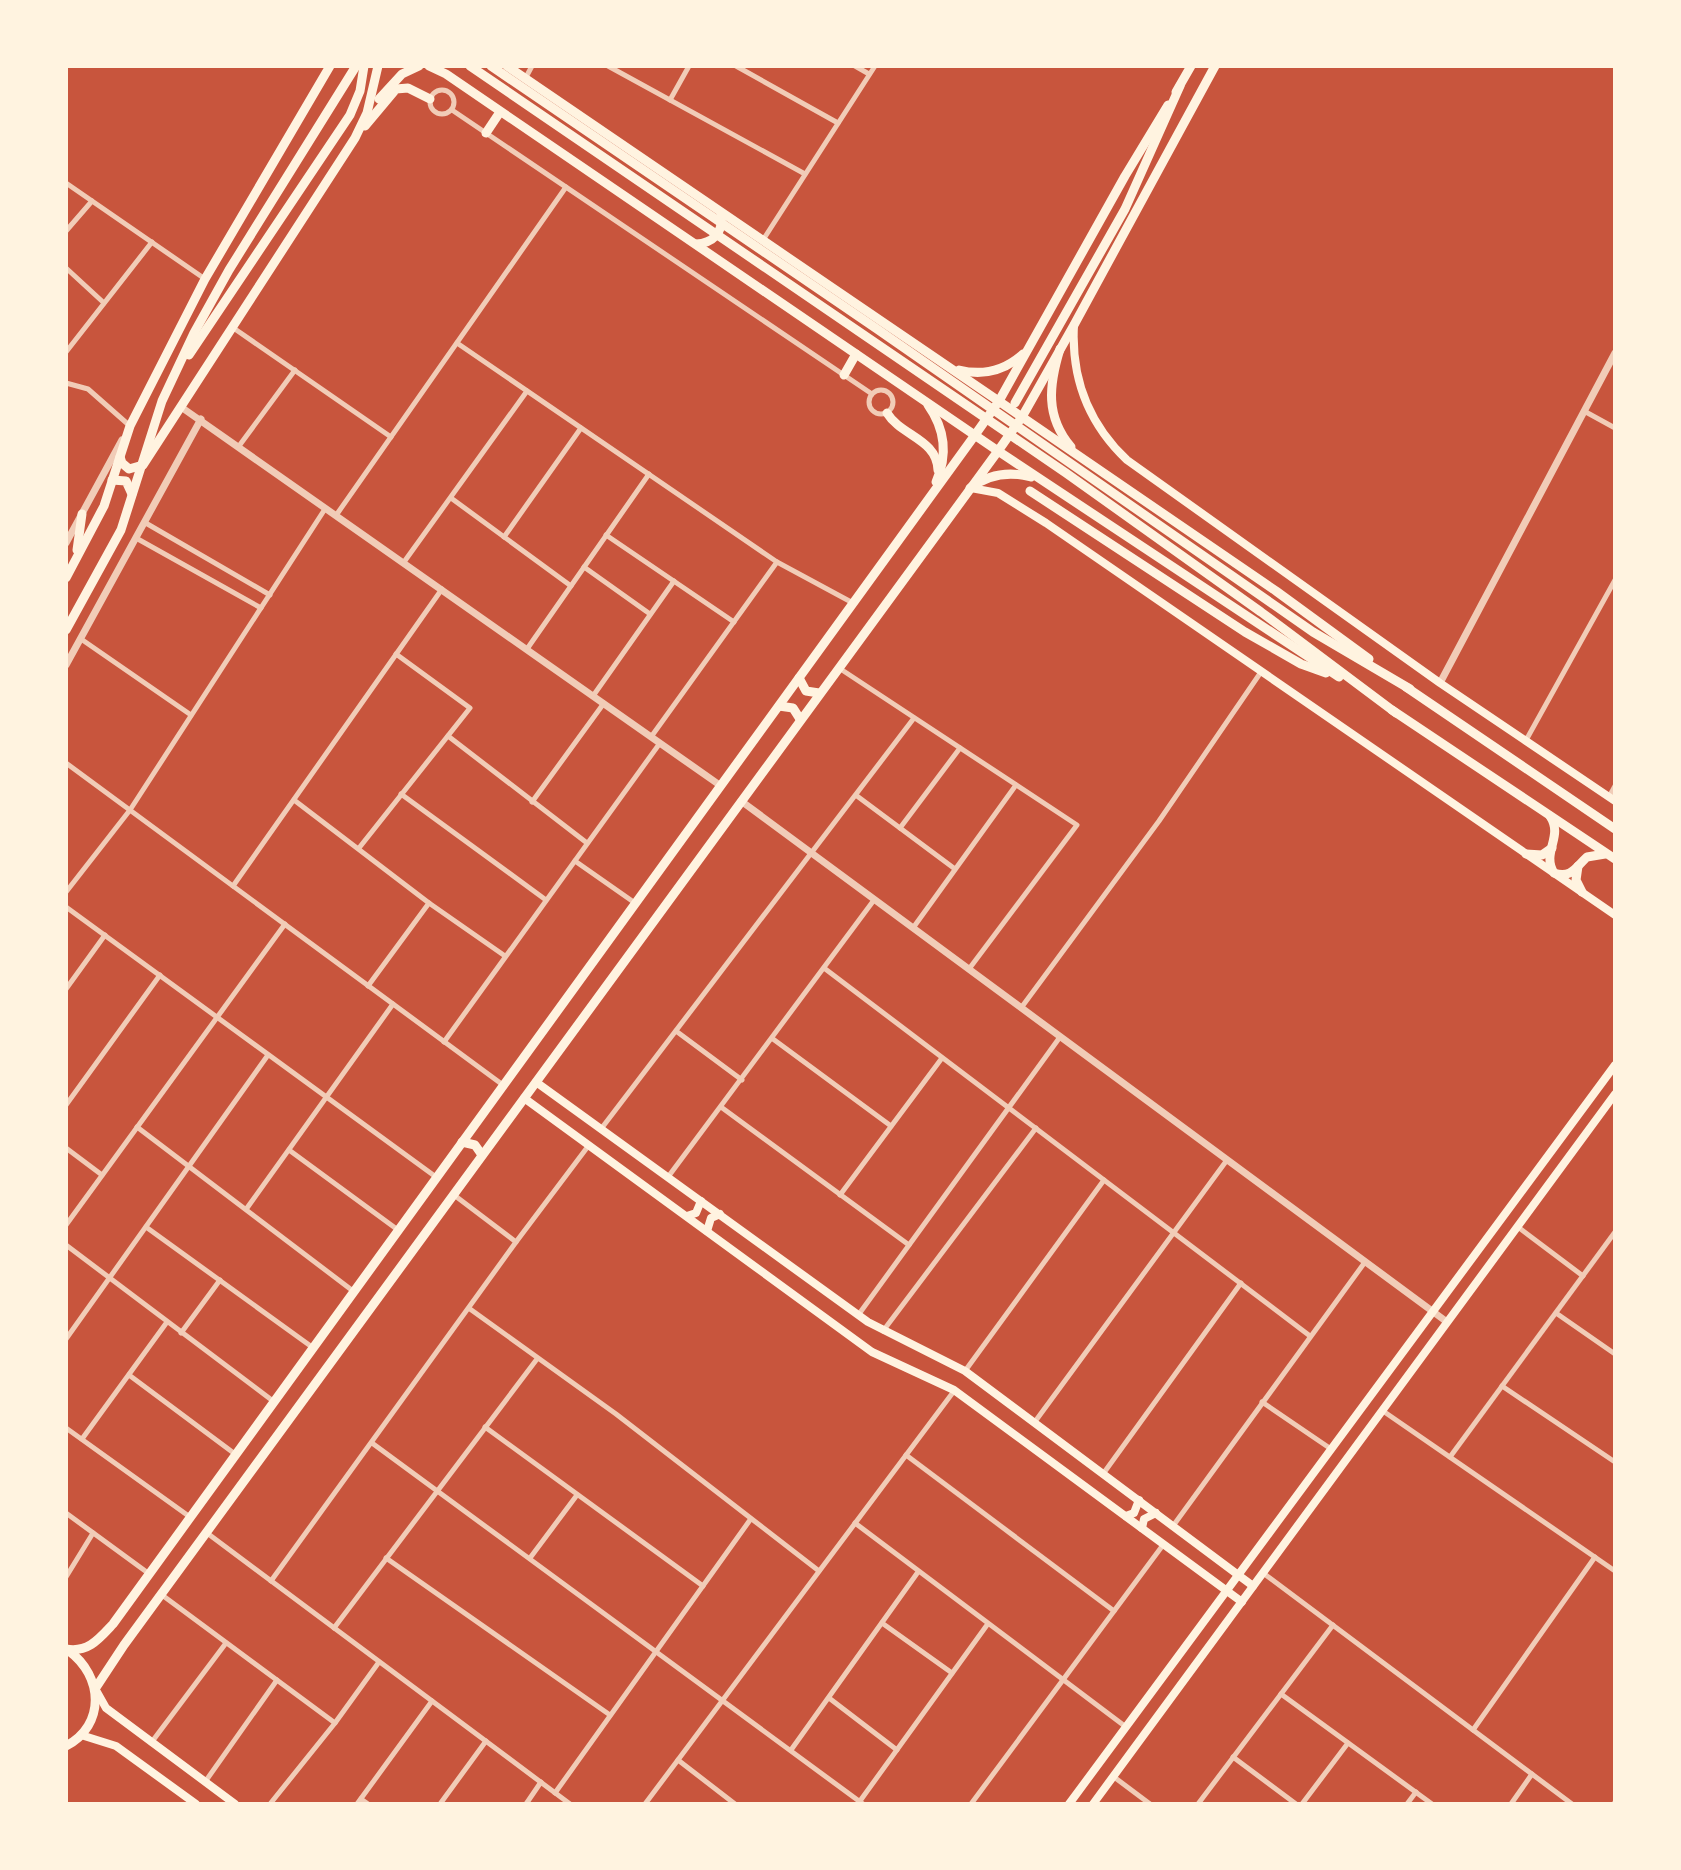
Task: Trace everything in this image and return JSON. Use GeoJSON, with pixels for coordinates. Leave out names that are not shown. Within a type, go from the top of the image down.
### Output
{"type":"FeatureCollection","features":[{"type":"Feature","properties":{"kind":"main road"},"geometry":{"type":"LineString","coordinates":[[66,578],[104,506],[130,426],[205,279],[330,66]]}},
{"type":"Feature","properties":{"kind":"main road"},"geometry":{"type":"LineString","coordinates":[[66,630],[121,530],[167,392],[214,296],[356,66]]}},
{"type":"Feature","properties":{"kind":"main road"},"geometry":{"type":"LineString","coordinates":[[167,392],[350,115],[360,91],[364,66]]}},
{"type":"Feature","properties":{"kind":"main road"},"geometry":{"type":"LineString","coordinates":[[355,138],[363,121],[378,66]]}},
{"type":"Feature","properties":{"kind":"main road"},"geometry":{"type":"LineString","coordinates":[[363,121],[394,81],[419,66]]}},
{"type":"Feature","properties":{"kind":"main road"},"geometry":{"type":"LineString","coordinates":[[429,66],[1080,507],[1613,858]]}},
{"type":"Feature","properties":{"kind":"main road"},"geometry":{"type":"LineString","coordinates":[[470,66],[1066,473],[1396,713]]}},
{"type":"Feature","properties":{"kind":"main road"},"geometry":{"type":"LineString","coordinates":[[491,66],[890,338],[1267,601],[1410,689]]}},
{"type":"Feature","properties":{"kind":"main road"},"geometry":{"type":"LineString","coordinates":[[507,66],[1082,457],[1276,591],[1410,689],[1615,829]]}},
{"type":"Feature","properties":{"kind":"main road"},"geometry":{"type":"LineString","coordinates":[[66,1649],[84,1649],[113,1624],[975,435],[999,401],[1125,176],[1191,66]]}},
{"type":"Feature","properties":{"kind":"main road"},"geometry":{"type":"LineString","coordinates":[[66,1746],[81,1735],[95,1709],[95,1689],[161,1594],[1022,417],[1215,66]]}},
{"type":"Feature","properties":{"kind":"main road"},"geometry":{"type":"LineString","coordinates":[[1015,403],[1125,209],[1180,86]]}},
{"type":"Feature","properties":{"kind":"main road"},"geometry":{"type":"LineString","coordinates":[[120,454],[125,467],[134,469],[143,465],[355,138],[396,89],[408,88],[430,99]]}},
{"type":"Feature","properties":{"kind":"main road"},"geometry":{"type":"LineString","coordinates":[[486,133],[500,112]]}},
{"type":"Feature","properties":{"kind":"main road"},"geometry":{"type":"LineString","coordinates":[[696,244],[716,237],[722,224],[719,210]]}},
{"type":"Feature","properties":{"kind":"main road"},"geometry":{"type":"LineString","coordinates":[[725,264],[726,244],[735,234],[748,230]]}},
{"type":"Feature","properties":{"kind":"main road"},"geometry":{"type":"LineString","coordinates":[[1074,325],[1074,360],[1082,394],[1097,425],[1119,452],[1440,683],[1612,799]]}},
{"type":"Feature","properties":{"kind":"main road"},"geometry":{"type":"LineString","coordinates":[[946,365],[975,373],[997,370],[1017,359],[1035,339]]}},
{"type":"Feature","properties":{"kind":"main road"},"geometry":{"type":"LineString","coordinates":[[1060,349],[1051,385],[1051,405],[1061,434],[1082,457]]}},
{"type":"Feature","properties":{"kind":"main road"},"geometry":{"type":"LineString","coordinates":[[844,375],[856,354]]}},
{"type":"Feature","properties":{"kind":"main road"},"geometry":{"type":"LineString","coordinates":[[920,397],[933,413],[941,432],[944,453],[928,500]]}},
{"type":"Feature","properties":{"kind":"main road"},"geometry":{"type":"LineString","coordinates":[[887,413],[893,422],[933,450],[938,464],[938,478]]}},
{"type":"Feature","properties":{"kind":"main road"},"geometry":{"type":"LineString","coordinates":[[1080,507],[1103,472]]}},
{"type":"Feature","properties":{"kind":"main road"},"geometry":{"type":"LineString","coordinates":[[970,488],[985,478],[1011,473],[1046,483]]}},
{"type":"Feature","properties":{"kind":"main road"},"geometry":{"type":"LineString","coordinates":[[112,480],[122,479],[129,484],[132,498]]}},
{"type":"Feature","properties":{"kind":"main road"},"geometry":{"type":"LineString","coordinates":[[970,488],[982,488],[1005,496],[1615,915]]}},
{"type":"Feature","properties":{"kind":"main road"},"geometry":{"type":"LineString","coordinates":[[1030,491],[1245,632],[1301,664],[1344,680]]}},
{"type":"Feature","properties":{"kind":"main road"},"geometry":{"type":"LineString","coordinates":[[76,559],[82,514]]}},
{"type":"Feature","properties":{"kind":"main road"},"geometry":{"type":"LineString","coordinates":[[799,678],[806,691],[819,693]]}},
{"type":"Feature","properties":{"kind":"main road"},"geometry":{"type":"LineString","coordinates":[[779,706],[793,708],[800,719]]}},
{"type":"Feature","properties":{"kind":"main road"},"geometry":{"type":"LineString","coordinates":[[1547,814],[1556,828],[1549,859],[1554,873]]}},
{"type":"Feature","properties":{"kind":"main road"},"geometry":{"type":"LineString","coordinates":[[1526,854],[1542,855],[1553,845]]}},
{"type":"Feature","properties":{"kind":"main road"},"geometry":{"type":"LineString","coordinates":[[1554,873],[1568,874],[1591,855],[1599,853],[1613,858]]}},
{"type":"Feature","properties":{"kind":"main road"},"geometry":{"type":"LineString","coordinates":[[1578,866],[1576,880],[1582,892]]}},
{"type":"Feature","properties":{"kind":"main road"},"geometry":{"type":"LineString","coordinates":[[1069,1804],[1615,1065]]}},
{"type":"Feature","properties":{"kind":"main road"},"geometry":{"type":"LineString","coordinates":[[536,1082],[883,1331],[965,1371],[1253,1586]]}},
{"type":"Feature","properties":{"kind":"main road"},"geometry":{"type":"LineString","coordinates":[[1093,1804],[1615,1094]]}},
{"type":"Feature","properties":{"kind":"main road"},"geometry":{"type":"LineString","coordinates":[[524,1098],[872,1352],[954,1390],[1242,1602]]}},
{"type":"Feature","properties":{"kind":"main road"},"geometry":{"type":"LineString","coordinates":[[479,1119],[485,1130],[497,1134]]}},
{"type":"Feature","properties":{"kind":"main road"},"geometry":{"type":"LineString","coordinates":[[462,1142],[475,1145],[482,1155]]}},
{"type":"Feature","properties":{"kind":"main road"},"geometry":{"type":"LineString","coordinates":[[687,1216],[696,1213],[701,1201]]}},
{"type":"Feature","properties":{"kind":"main road"},"geometry":{"type":"LineString","coordinates":[[707,1231],[711,1218],[720,1214]]}},
{"type":"Feature","properties":{"kind":"main road"},"geometry":{"type":"LineString","coordinates":[[1126,1516],[1137,1509],[1139,1500]]}},
{"type":"Feature","properties":{"kind":"main road"},"geometry":{"type":"LineString","coordinates":[[1142,1528],[1147,1516],[1156,1513]]}},
{"type":"Feature","properties":{"kind":"main road"},"geometry":{"type":"LineString","coordinates":[[66,1649],[86,1667],[106,1708],[235,1804]]}},
{"type":"Feature","properties":{"kind":"main road"},"geometry":{"type":"LineString","coordinates":[[81,1735],[116,1746],[196,1804]]}},
{"type":"Feature","properties":{"kind":"street"},"geometry":{"type":"LineString","coordinates":[[525,79],[532,66]]}},
{"type":"Feature","properties":{"kind":"street"},"geometry":{"type":"LineString","coordinates":[[608,66],[805,174]]}},
{"type":"Feature","properties":{"kind":"street"},"geometry":{"type":"LineString","coordinates":[[670,100],[689,66]]}},
{"type":"Feature","properties":{"kind":"street"},"geometry":{"type":"LineString","coordinates":[[736,66],[838,123]]}},
{"type":"Feature","properties":{"kind":"street"},"geometry":{"type":"LineString","coordinates":[[855,66],[869,74]]}},
{"type":"Feature","properties":{"kind":"street"},"geometry":{"type":"LineString","coordinates":[[763,240],[875,66]]}},
{"type":"Feature","properties":{"kind":"street"},"geometry":{"type":"LineString","coordinates":[[446,90],[454,99],[452,110],[445,114],[436,113],[430,99],[434,92],[446,90]]}},
{"type":"Feature","properties":{"kind":"street"},"geometry":{"type":"LineString","coordinates":[[452,110],[872,394]]}},
{"type":"Feature","properties":{"kind":"street"},"geometry":{"type":"LineString","coordinates":[[66,183],[205,279]]}},
{"type":"Feature","properties":{"kind":"street"},"geometry":{"type":"LineString","coordinates":[[337,514],[566,187]]}},
{"type":"Feature","properties":{"kind":"street"},"geometry":{"type":"LineString","coordinates":[[66,231],[92,201]]}},
{"type":"Feature","properties":{"kind":"street"},"geometry":{"type":"LineString","coordinates":[[66,352],[152,242]]}},
{"type":"Feature","properties":{"kind":"street"},"geometry":{"type":"LineString","coordinates":[[66,268],[104,303]]}},
{"type":"Feature","properties":{"kind":"street"},"geometry":{"type":"LineString","coordinates":[[232,327],[391,437]]}},
{"type":"Feature","properties":{"kind":"street"},"geometry":{"type":"LineString","coordinates":[[457,343],[777,562],[853,604]]}},
{"type":"Feature","properties":{"kind":"street"},"geometry":{"type":"LineString","coordinates":[[1440,683],[1615,353]]}},
{"type":"Feature","properties":{"kind":"street"},"geometry":{"type":"LineString","coordinates":[[239,446],[295,370]]}},
{"type":"Feature","properties":{"kind":"street"},"geometry":{"type":"LineString","coordinates":[[66,383],[88,389],[130,426],[66,543]]}},
{"type":"Feature","properties":{"kind":"street"},"geometry":{"type":"LineString","coordinates":[[883,390],[890,394],[894,405],[887,413],[877,414],[871,409],[869,401],[872,394],[883,390]]}},
{"type":"Feature","properties":{"kind":"street"},"geometry":{"type":"LineString","coordinates":[[404,562],[527,391]]}},
{"type":"Feature","properties":{"kind":"street"},"geometry":{"type":"LineString","coordinates":[[181,407],[721,786]]}},
{"type":"Feature","properties":{"kind":"street"},"geometry":{"type":"LineString","coordinates":[[1584,411],[1615,428]]}},
{"type":"Feature","properties":{"kind":"street"},"geometry":{"type":"LineString","coordinates":[[66,665],[201,419]]}},
{"type":"Feature","properties":{"kind":"street"},"geometry":{"type":"LineString","coordinates":[[504,537],[581,428]]}},
{"type":"Feature","properties":{"kind":"street"},"geometry":{"type":"LineString","coordinates":[[527,649],[649,474]]}},
{"type":"Feature","properties":{"kind":"street"},"geometry":{"type":"LineString","coordinates":[[451,498],[571,586]]}},
{"type":"Feature","properties":{"kind":"street"},"geometry":{"type":"LineString","coordinates":[[66,892],[130,810],[326,507]]}},
{"type":"Feature","properties":{"kind":"street"},"geometry":{"type":"LineString","coordinates":[[144,522],[270,595]]}},
{"type":"Feature","properties":{"kind":"street"},"geometry":{"type":"LineString","coordinates":[[606,535],[734,622]]}},
{"type":"Feature","properties":{"kind":"street"},"geometry":{"type":"LineString","coordinates":[[136,538],[261,608]]}},
{"type":"Feature","properties":{"kind":"street"},"geometry":{"type":"LineString","coordinates":[[651,737],[777,562]]}},
{"type":"Feature","properties":{"kind":"street"},"geometry":{"type":"LineString","coordinates":[[584,567],[650,614]]}},
{"type":"Feature","properties":{"kind":"street"},"geometry":{"type":"LineString","coordinates":[[1525,742],[1615,580]]}},
{"type":"Feature","properties":{"kind":"street"},"geometry":{"type":"LineString","coordinates":[[593,696],[674,581]]}},
{"type":"Feature","properties":{"kind":"street"},"geometry":{"type":"LineString","coordinates":[[233,886],[442,589]]}},
{"type":"Feature","properties":{"kind":"street"},"geometry":{"type":"LineString","coordinates":[[81,639],[191,715]]}},
{"type":"Feature","properties":{"kind":"street"},"geometry":{"type":"LineString","coordinates":[[359,848],[470,708],[396,654]]}},
{"type":"Feature","properties":{"kind":"street"},"geometry":{"type":"LineString","coordinates":[[838,668],[1077,825],[969,969]]}},
{"type":"Feature","properties":{"kind":"street"},"geometry":{"type":"LineString","coordinates":[[1021,1008],[1159,821],[1261,672]]}},
{"type":"Feature","properties":{"kind":"street"},"geometry":{"type":"LineString","coordinates":[[532,802],[604,703]]}},
{"type":"Feature","properties":{"kind":"street"},"geometry":{"type":"LineString","coordinates":[[601,1129],[914,718]]}},
{"type":"Feature","properties":{"kind":"street"},"geometry":{"type":"LineString","coordinates":[[448,736],[587,843]]}},
{"type":"Feature","properties":{"kind":"street"},"geometry":{"type":"LineString","coordinates":[[444,1042],[660,743]]}},
{"type":"Feature","properties":{"kind":"street"},"geometry":{"type":"LineString","coordinates":[[900,828],[960,748]]}},
{"type":"Feature","properties":{"kind":"street"},"geometry":{"type":"LineString","coordinates":[[66,763],[503,1086]]}},
{"type":"Feature","properties":{"kind":"street"},"geometry":{"type":"LineString","coordinates":[[913,928],[1016,785]]}},
{"type":"Feature","properties":{"kind":"street"},"geometry":{"type":"LineString","coordinates":[[1612,799],[1615,786]]}},
{"type":"Feature","properties":{"kind":"street"},"geometry":{"type":"LineString","coordinates":[[401,794],[546,900]]}},
{"type":"Feature","properties":{"kind":"street"},"geometry":{"type":"LineString","coordinates":[[857,796],[955,869]]}},
{"type":"Feature","properties":{"kind":"street"},"geometry":{"type":"LineString","coordinates":[[294,800],[429,903],[506,956]]}},
{"type":"Feature","properties":{"kind":"street"},"geometry":{"type":"LineString","coordinates":[[741,801],[1447,1322]]}},
{"type":"Feature","properties":{"kind":"street"},"geometry":{"type":"LineString","coordinates":[[575,861],[636,903]]}},
{"type":"Feature","properties":{"kind":"street"},"geometry":{"type":"LineString","coordinates":[[668,1177],[874,900]]}},
{"type":"Feature","properties":{"kind":"street"},"geometry":{"type":"LineString","coordinates":[[368,986],[429,903]]}},
{"type":"Feature","properties":{"kind":"street"},"geometry":{"type":"LineString","coordinates":[[66,907],[436,1177]]}},
{"type":"Feature","properties":{"kind":"street"},"geometry":{"type":"LineString","coordinates":[[66,1225],[285,924]]}},
{"type":"Feature","properties":{"kind":"street"},"geometry":{"type":"LineString","coordinates":[[67,986],[105,935]]}},
{"type":"Feature","properties":{"kind":"street"},"geometry":{"type":"LineString","coordinates":[[824,968],[1310,1336]]}},
{"type":"Feature","properties":{"kind":"street"},"geometry":{"type":"LineString","coordinates":[[66,1105],[160,975]]}},
{"type":"Feature","properties":{"kind":"street"},"geometry":{"type":"LineString","coordinates":[[247,1208],[393,1004]]}},
{"type":"Feature","properties":{"kind":"street"},"geometry":{"type":"LineString","coordinates":[[676,1031],[742,1080]]}},
{"type":"Feature","properties":{"kind":"street"},"geometry":{"type":"LineString","coordinates":[[859,1314],[1060,1037]]}},
{"type":"Feature","properties":{"kind":"street"},"geometry":{"type":"LineString","coordinates":[[773,1039],[891,1126]]}},
{"type":"Feature","properties":{"kind":"street"},"geometry":{"type":"LineString","coordinates":[[66,1339],[268,1055]]}},
{"type":"Feature","properties":{"kind":"street"},"geometry":{"type":"LineString","coordinates":[[840,1195],[943,1057]]}},
{"type":"Feature","properties":{"kind":"street"},"geometry":{"type":"LineString","coordinates":[[721,1107],[909,1245]]}},
{"type":"Feature","properties":{"kind":"street"},"geometry":{"type":"LineString","coordinates":[[137,1127],[354,1292]]}},
{"type":"Feature","properties":{"kind":"street"},"geometry":{"type":"LineString","coordinates":[[883,1331],[1036,1128]]}},
{"type":"Feature","properties":{"kind":"street"},"geometry":{"type":"LineString","coordinates":[[271,1581],[589,1145]]}},
{"type":"Feature","properties":{"kind":"street"},"geometry":{"type":"LineString","coordinates":[[66,1148],[102,1175]]}},
{"type":"Feature","properties":{"kind":"street"},"geometry":{"type":"LineString","coordinates":[[289,1150],[398,1230]]}},
{"type":"Feature","properties":{"kind":"street"},"geometry":{"type":"LineString","coordinates":[[1034,1423],[1227,1160]]}},
{"type":"Feature","properties":{"kind":"street"},"geometry":{"type":"LineString","coordinates":[[965,1371],[1104,1180]]}},
{"type":"Feature","properties":{"kind":"street"},"geometry":{"type":"LineString","coordinates":[[453,1194],[516,1242]]}},
{"type":"Feature","properties":{"kind":"street"},"geometry":{"type":"LineString","coordinates":[[1518,1226],[1583,1276]]}},
{"type":"Feature","properties":{"kind":"street"},"geometry":{"type":"LineString","coordinates":[[146,1227],[313,1347]]}},
{"type":"Feature","properties":{"kind":"street"},"geometry":{"type":"LineString","coordinates":[[1450,1457],[1615,1232]]}},
{"type":"Feature","properties":{"kind":"street"},"geometry":{"type":"LineString","coordinates":[[66,1245],[274,1401]]}},
{"type":"Feature","properties":{"kind":"street"},"geometry":{"type":"LineString","coordinates":[[1173,1526],[1365,1262]]}},
{"type":"Feature","properties":{"kind":"street"},"geometry":{"type":"LineString","coordinates":[[181,1333],[220,1280]]}},
{"type":"Feature","properties":{"kind":"street"},"geometry":{"type":"LineString","coordinates":[[1103,1474],[1241,1283]]}},
{"type":"Feature","properties":{"kind":"street"},"geometry":{"type":"LineString","coordinates":[[470,1309],[616,1414],[819,1571]]}},
{"type":"Feature","properties":{"kind":"street"},"geometry":{"type":"LineString","coordinates":[[1556,1313],[1615,1354]]}},
{"type":"Feature","properties":{"kind":"street"},"geometry":{"type":"LineString","coordinates":[[82,1439],[167,1322]]}},
{"type":"Feature","properties":{"kind":"street"},"geometry":{"type":"LineString","coordinates":[[334,1628],[537,1359]]}},
{"type":"Feature","properties":{"kind":"street"},"geometry":{"type":"LineString","coordinates":[[129,1375],[236,1454]]}},
{"type":"Feature","properties":{"kind":"street"},"geometry":{"type":"LineString","coordinates":[[1502,1386],[1615,1462]]}},
{"type":"Feature","properties":{"kind":"street"},"geometry":{"type":"LineString","coordinates":[[645,1804],[954,1390]]}},
{"type":"Feature","properties":{"kind":"street"},"geometry":{"type":"LineString","coordinates":[[1262,1402],[1331,1449]]}},
{"type":"Feature","properties":{"kind":"street"},"geometry":{"type":"LineString","coordinates":[[1382,1411],[1615,1571]]}},
{"type":"Feature","properties":{"kind":"street"},"geometry":{"type":"LineString","coordinates":[[485,1427],[703,1586]]}},
{"type":"Feature","properties":{"kind":"street"},"geometry":{"type":"LineString","coordinates":[[66,1428],[190,1517]]}},
{"type":"Feature","properties":{"kind":"street"},"geometry":{"type":"LineString","coordinates":[[372,1443],[862,1803],[987,1625]]}},
{"type":"Feature","properties":{"kind":"street"},"geometry":{"type":"LineString","coordinates":[[906,1455],[1114,1611]]}},
{"type":"Feature","properties":{"kind":"street"},"geometry":{"type":"LineString","coordinates":[[530,1558],[577,1495]]}},
{"type":"Feature","properties":{"kind":"street"},"geometry":{"type":"LineString","coordinates":[[66,1513],[149,1573]]}},
{"type":"Feature","properties":{"kind":"street"},"geometry":{"type":"LineString","coordinates":[[555,1793],[750,1520]]}},
{"type":"Feature","properties":{"kind":"street"},"geometry":{"type":"LineString","coordinates":[[855,1523],[1126,1727]]}},
{"type":"Feature","properties":{"kind":"street"},"geometry":{"type":"LineString","coordinates":[[66,1577],[93,1533]]}},
{"type":"Feature","properties":{"kind":"street"},"geometry":{"type":"LineString","coordinates":[[206,1533],[570,1804]]}},
{"type":"Feature","properties":{"kind":"street"},"geometry":{"type":"LineString","coordinates":[[971,1804],[1163,1544]]}},
{"type":"Feature","properties":{"kind":"street"},"geometry":{"type":"LineString","coordinates":[[1473,1730],[1595,1557]]}},
{"type":"Feature","properties":{"kind":"street"},"geometry":{"type":"LineString","coordinates":[[386,1558],[610,1715]]}},
{"type":"Feature","properties":{"kind":"street"},"geometry":{"type":"LineString","coordinates":[[791,1750],[918,1572]]}},
{"type":"Feature","properties":{"kind":"street"},"geometry":{"type":"LineString","coordinates":[[1263,1573],[1572,1804]]}},
{"type":"Feature","properties":{"kind":"street"},"geometry":{"type":"LineString","coordinates":[[161,1594],[335,1723]]}},
{"type":"Feature","properties":{"kind":"street"},"geometry":{"type":"LineString","coordinates":[[882,1623],[952,1673]]}},
{"type":"Feature","properties":{"kind":"street"},"geometry":{"type":"LineString","coordinates":[[1198,1804],[1333,1625]]}},
{"type":"Feature","properties":{"kind":"street"},"geometry":{"type":"LineString","coordinates":[[151,1743],[226,1643]]}},
{"type":"Feature","properties":{"kind":"street"},"geometry":{"type":"LineString","coordinates":[[270,1804],[379,1662]]}},
{"type":"Feature","properties":{"kind":"street"},"geometry":{"type":"LineString","coordinates":[[205,1782],[277,1680]]}},
{"type":"Feature","properties":{"kind":"street"},"geometry":{"type":"LineString","coordinates":[[1281,1694],[1432,1804]]}},
{"type":"Feature","properties":{"kind":"street"},"geometry":{"type":"LineString","coordinates":[[829,1698],[897,1750]]}},
{"type":"Feature","properties":{"kind":"street"},"geometry":{"type":"LineString","coordinates":[[368,1804],[359,1802],[432,1701]]}},
{"type":"Feature","properties":{"kind":"street"},"geometry":{"type":"LineString","coordinates":[[440,1804],[486,1741]]}},
{"type":"Feature","properties":{"kind":"street"},"geometry":{"type":"LineString","coordinates":[[1233,1757],[1299,1804],[1348,1743]]}},
{"type":"Feature","properties":{"kind":"street"},"geometry":{"type":"LineString","coordinates":[[678,1760],[735,1804]]}},
{"type":"Feature","properties":{"kind":"street"},"geometry":{"type":"LineString","coordinates":[[1511,1804],[1532,1774]]}},
{"type":"Feature","properties":{"kind":"street"},"geometry":{"type":"LineString","coordinates":[[1113,1777],[1150,1804]]}},
{"type":"Feature","properties":{"kind":"street"},"geometry":{"type":"LineString","coordinates":[[526,1804],[541,1782]]}},
{"type":"Feature","properties":{"kind":"street"},"geometry":{"type":"LineString","coordinates":[[1407,1804],[1416,1792]]}}]}
